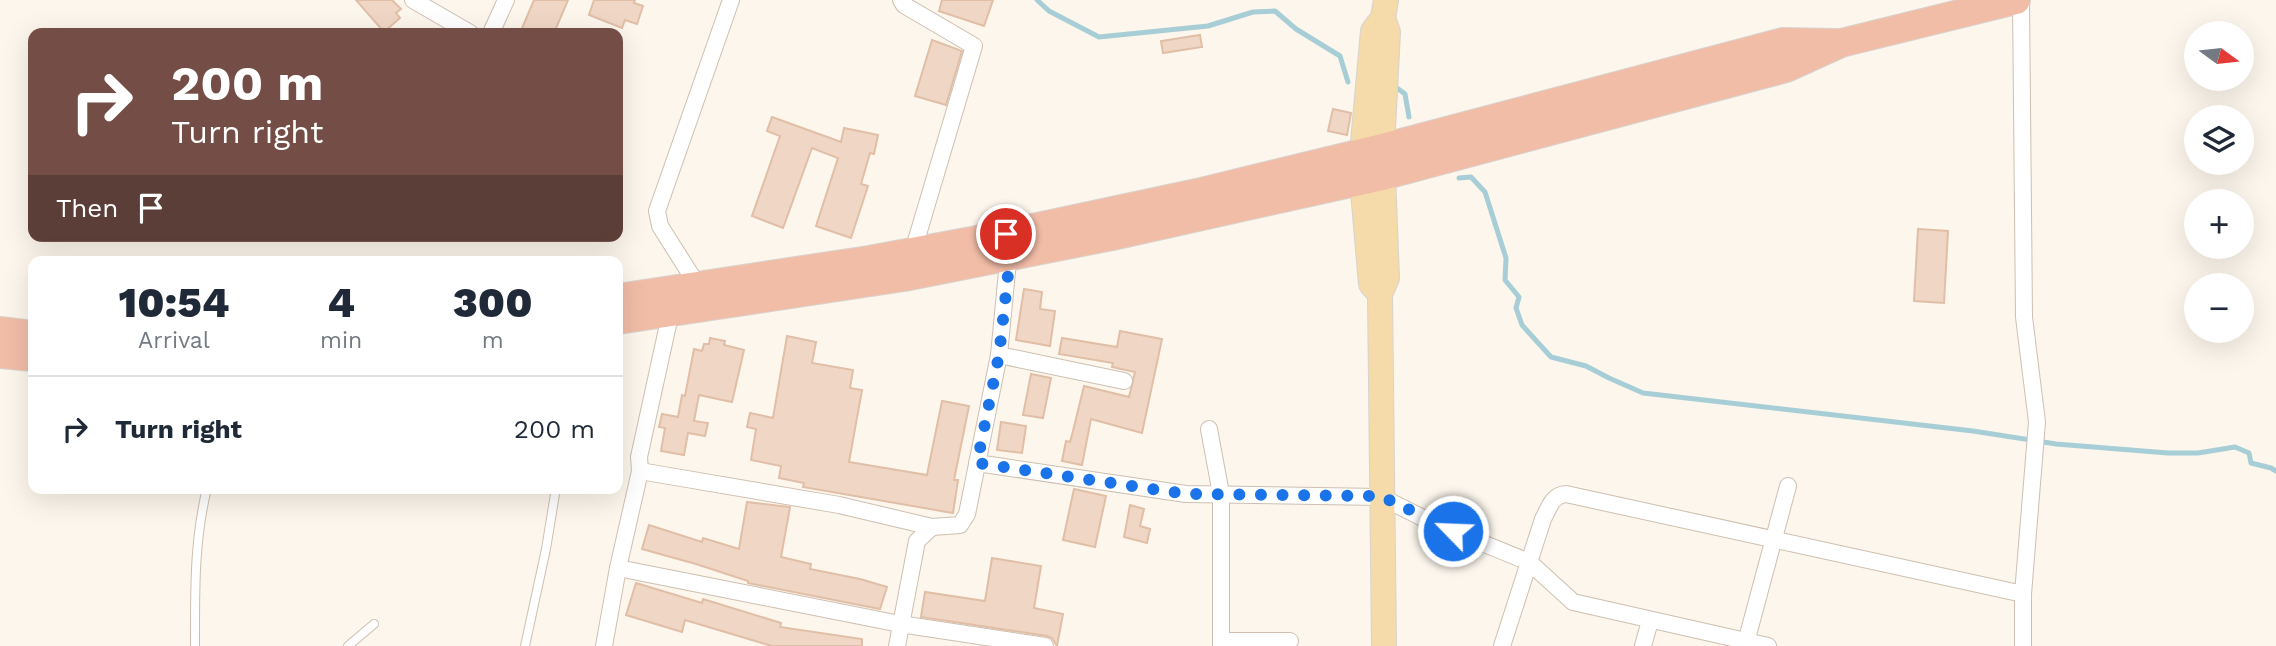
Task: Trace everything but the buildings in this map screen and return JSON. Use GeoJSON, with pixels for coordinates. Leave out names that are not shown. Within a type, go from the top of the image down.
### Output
{"type":"FeatureCollection","features":[{"type":"Feature","properties":{"kind":"highway"},"geometry":{"type":"LineString","coordinates":[[623,319],[904,277],[1197,193],[1372,164],[1783,42],[1841,43],[2018,0]]}},
{"type":"Feature","properties":{"kind":"highway"},"geometry":{"type":"LineString","coordinates":[[623,297],[913,251],[1008,246]]}},
{"type":"Feature","properties":{"kind":"highway"},"geometry":{"type":"LineString","coordinates":[[0,331],[28,334]]}},
{"type":"Feature","properties":{"kind":"highway"},"geometry":{"type":"LineString","coordinates":[[0,354],[28,357]]}},
{"type":"Feature","properties":{"kind":"main road"},"geometry":{"type":"LineString","coordinates":[[1384,646],[1380,295],[1387,278],[1372,164],[1373,31],[1385,9]]}},
{"type":"Feature","properties":{"kind":"street"},"geometry":{"type":"LineString","coordinates":[[413,0],[461,28]]}},
{"type":"Feature","properties":{"kind":"street"},"geometry":{"type":"LineString","coordinates":[[493,28],[506,0]]}},
{"type":"Feature","properties":{"kind":"street"},"geometry":{"type":"LineString","coordinates":[[698,286],[660,226],[657,211],[731,0]]}},
{"type":"Feature","properties":{"kind":"street"},"geometry":{"type":"LineString","coordinates":[[901,0],[904,5],[974,46],[913,251]]}},
{"type":"Feature","properties":{"kind":"street"},"geometry":{"type":"LineString","coordinates":[[2018,0],[2024,317],[2037,430],[2023,594],[2023,646]]}},
{"type":"Feature","properties":{"kind":"street"},"geometry":{"type":"LineString","coordinates":[[640,471],[839,505],[932,527],[953,527],[964,522],[999,355],[1008,246]]}},
{"type":"Feature","properties":{"kind":"street"},"geometry":{"type":"LineString","coordinates":[[604,646],[640,471],[639,457],[671,311]]}},
{"type":"Feature","properties":{"kind":"street"},"geometry":{"type":"LineString","coordinates":[[999,355],[1124,381]]}},
{"type":"Feature","properties":{"kind":"street"},"geometry":{"type":"LineString","coordinates":[[1209,429],[1221,494],[1221,643],[1290,641]]}},
{"type":"Feature","properties":{"kind":"street"},"geometry":{"type":"LineString","coordinates":[[977,463],[1186,494],[1381,496],[1433,523],[1529,562],[1573,602],[1746,644],[1768,646]]}},
{"type":"Feature","properties":{"kind":"street"},"geometry":{"type":"LineString","coordinates":[[1746,644],[1788,486]]}},
{"type":"Feature","properties":{"kind":"street"},"geometry":{"type":"LineString","coordinates":[[1502,646],[1543,519],[1553,500],[1560,494],[1584,497],[2023,594]]}},
{"type":"Feature","properties":{"kind":"street"},"geometry":{"type":"LineString","coordinates":[[897,646],[917,541],[932,527]]}},
{"type":"Feature","properties":{"kind":"street"},"geometry":{"type":"LineString","coordinates":[[618,568],[900,624],[1011,643],[1045,646]]}},
{"type":"Feature","properties":{"kind":"street"},"geometry":{"type":"LineString","coordinates":[[1643,646],[1650,621]]}},
{"type":"Feature","properties":{"kind":"lane"},"geometry":{"type":"LineString","coordinates":[[195,646],[195,560],[199,521],[206,494]]}},
{"type":"Feature","properties":{"kind":"lane"},"geometry":{"type":"LineString","coordinates":[[525,646],[555,494]]}},
{"type":"Feature","properties":{"kind":"lane"},"geometry":{"type":"LineString","coordinates":[[348,646],[374,624]]}},
{"type":"Feature","properties":{"kind":"waterway"},"geometry":{"type":"LineString","coordinates":[[1037,0],[1049,11],[1099,37],[1208,26],[1253,12],[1275,11],[1296,29],[1340,56],[1348,82]]}},
{"type":"Feature","properties":{"kind":"waterway"},"geometry":{"type":"LineString","coordinates":[[1393,85],[1405,94],[1409,117]]}},
{"type":"Feature","properties":{"kind":"waterway"},"geometry":{"type":"LineString","coordinates":[[1459,178],[1471,177],[1485,192],[1506,258],[1505,280],[1519,297],[1516,308],[1522,325],[1551,357],[1586,366],[1643,393],[1973,431],[2056,444],[2168,453],[2198,453],[2235,447],[2249,453],[2251,463],[2276,471]]}},
{"type":"Feature","properties":{"kind":"route"},"geometry":{"type":"LineString","coordinates":[[1006,234],[1010,257],[999,355],[977,463],[1186,494],[1381,496],[1453,531]]}}]}
